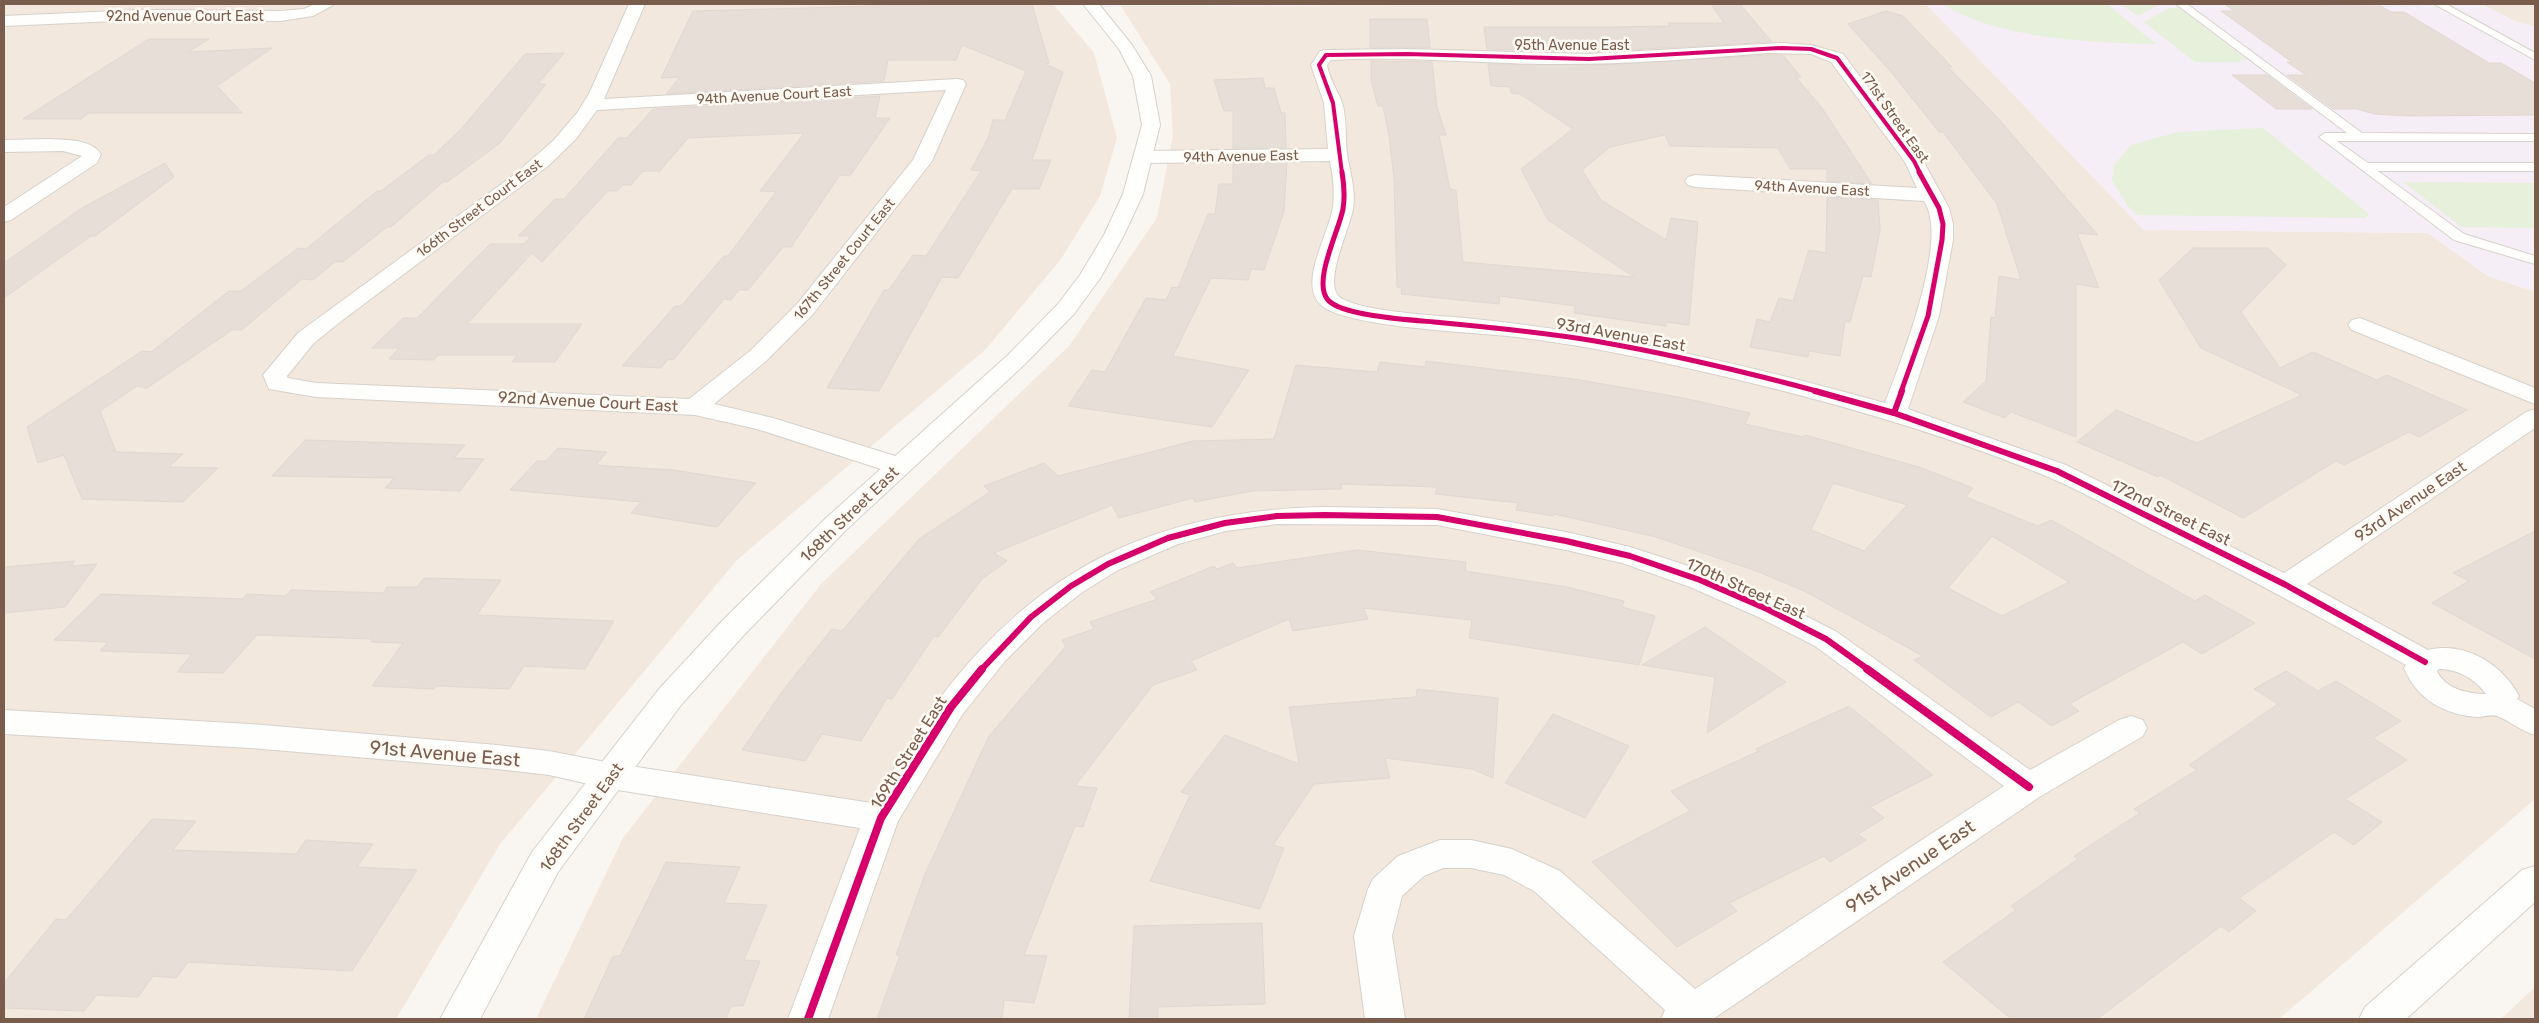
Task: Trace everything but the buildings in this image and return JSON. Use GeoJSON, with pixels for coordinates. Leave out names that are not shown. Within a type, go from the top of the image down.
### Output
{"type":"FeatureCollection","features":[{"type":"Feature","properties":{"kind":"street"},"geometry":{"type":"LineString","coordinates":[[4,11],[17,4]]}},
{"type":"Feature","properties":{"kind":"street","name":"92nd Avenue Court East"},"geometry":{"type":"LineString","coordinates":[[4,21],[140,15],[280,16],[307,13],[327,4]]}},
{"type":"Feature","properties":{"kind":"street","name":"166th Street Court East"},"geometry":{"type":"LineString","coordinates":[[275,375],[306,338],[332,317],[522,178],[550,155],[574,130],[591,105],[637,4]]}},
{"type":"Feature","properties":{"kind":"street","name":"168th Street East"},"geometry":{"type":"LineString","coordinates":[[460,1019],[546,862],[670,697],[733,628],[836,524],[899,466],[956,418],[1066,309],[1090,277],[1114,235],[1133,194],[1151,125],[1142,76],[1126,48],[1091,4]]}},
{"type":"Feature","properties":{"kind":"street","name":"95th Avenue East"},"geometry":{"type":"LineString","coordinates":[[1338,155],[1333,103],[1319,65],[1326,55],[1446,53],[1575,60],[1751,50],[1818,51]]}},
{"type":"Feature","properties":{"kind":"street","name":"171st Street East"},"geometry":{"type":"LineString","coordinates":[[1818,51],[1837,58],[1844,66],[1914,161],[1930,195],[1939,208],[1942,224],[1937,274],[1928,316],[1894,413]]}},
{"type":"Feature","properties":{"kind":"street","name":"94th Avenue Court East"},"geometry":{"type":"LineString","coordinates":[[591,105],[957,84]]}},
{"type":"Feature","properties":{"kind":"street","name":"167th Street Court East"},"geometry":{"type":"LineString","coordinates":[[696,406],[758,356],[805,309],[922,160],[957,84]]}},
{"type":"Feature","properties":{"kind":"street"},"geometry":{"type":"LineString","coordinates":[[4,146],[72,146],[88,150],[92,154],[90,159],[4,216]]}},
{"type":"Feature","properties":{"kind":"street","name":"94th Avenue East"},"geometry":{"type":"LineString","coordinates":[[1144,157],[1338,155]]}},
{"type":"Feature","properties":{"kind":"street","name":"93rd Avenue East"},"geometry":{"type":"LineString","coordinates":[[1338,155],[1344,182],[1343,208],[1336,237],[1323,272],[1323,287],[1327,299],[1338,307],[1385,317],[1507,329],[1594,341],[1768,378],[1894,413]]}},
{"type":"Feature","properties":{"kind":"street","name":"94th Avenue East"},"geometry":{"type":"LineString","coordinates":[[1695,181],[1930,195]]}},
{"type":"Feature","properties":{"kind":"street"},"geometry":{"type":"LineString","coordinates":[[2360,325],[2535,397]]}},
{"type":"Feature","properties":{"kind":"street","name":"92nd Avenue Court East"},"geometry":{"type":"LineString","coordinates":[[275,375],[278,384],[316,390],[696,406],[764,423],[899,466]]}},
{"type":"Feature","properties":{"kind":"street","name":"172nd Street East"},"geometry":{"type":"LineString","coordinates":[[1894,413],[2057,471],[2286,585],[2425,662],[2435,658],[2448,659],[2479,669],[2501,688],[2503,696],[2499,703],[2535,723]]}},
{"type":"Feature","properties":{"kind":"street","name":"93rd Avenue East"},"geometry":{"type":"LineString","coordinates":[[2286,585],[2535,417]]}},
{"type":"Feature","properties":{"kind":"street","name":"169th Street East"},"geometry":{"type":"LineString","coordinates":[[808,1019],[882,818],[951,707],[994,654],[1031,617],[1071,586],[1108,564],[1168,538],[1225,523],[1277,516],[1379,516]]}},
{"type":"Feature","properties":{"kind":"street","name":"170th Street East"},"geometry":{"type":"LineString","coordinates":[[1379,516],[1438,517],[1566,541],[1630,556],[1700,580],[1767,609],[1826,639],[2029,787]]}},
{"type":"Feature","properties":{"kind":"street","name":"91st Avenue East"},"geometry":{"type":"LineString","coordinates":[[4,722],[250,736],[497,757],[549,763],[611,776],[882,818]]}},
{"type":"Feature","properties":{"kind":"street","name":"91st Avenue East"},"geometry":{"type":"LineString","coordinates":[[1385,1019],[1373,936],[1386,888],[1411,866],[1440,854],[1471,854],[1512,863],[1547,881],[1687,1015],[2029,787],[2130,728]]}},
{"type":"Feature","properties":{"kind":"street"},"geometry":{"type":"LineString","coordinates":[[2379,1019],[2535,880]]}},
{"type":"Feature","properties":{"kind":"lane"},"geometry":{"type":"LineString","coordinates":[[2180,4],[2359,137]]}},
{"type":"Feature","properties":{"kind":"lane"},"geometry":{"type":"LineString","coordinates":[[2438,4],[2535,57]]}},
{"type":"Feature","properties":{"kind":"lane"},"geometry":{"type":"LineString","coordinates":[[2535,137],[2325,137],[2458,238],[2535,260]]}},
{"type":"Feature","properties":{"kind":"lane"},"geometry":{"type":"LineString","coordinates":[[2366,167],[2535,167]]}},
{"type":"Feature","properties":{"kind":"shaded area"},"geometry":{"type":"Polygon","coordinates":[[[4,4],[1053,4],[1094,53],[1117,138],[1100,196],[1061,259],[986,349],[737,560],[500,844],[396,1019],[4,1019],[4,4]]]}},
{"type":"Feature","properties":{"kind":"shaded area"},"geometry":{"type":"Polygon","coordinates":[[[1091,4],[1719,4],[1121,6],[1096,8],[1091,4]]]}},
{"type":"Feature","properties":{"kind":"shaded area"},"geometry":{"type":"Polygon","coordinates":[[[1926,4],[2144,230],[2428,233],[2488,276],[2535,292],[2535,799],[2279,1019],[536,1019],[623,838],[821,584],[1069,346],[1157,218],[1173,136],[1170,84],[1121,6],[1926,4]]]}},
{"type":"Feature","properties":{"kind":"shaded area"},"geometry":{"type":"Polygon","coordinates":[[[1926,4],[2481,4],[2514,21],[2530,25],[2535,28],[2535,292],[2488,276],[2428,233],[2144,230],[1926,4]]]}},
{"type":"Feature","properties":{"kind":"shaded area"},"geometry":{"type":"Polygon","coordinates":[[[2481,4],[2535,4],[2535,28],[2514,21],[2481,4]]]}},
{"type":"Feature","properties":{"kind":"shaded area"},"geometry":{"type":"Polygon","coordinates":[[[2535,987],[2535,1019],[2501,1019],[2535,987]]]}},
{"type":"Feature","properties":{"kind":"green space"},"geometry":{"type":"Polygon","coordinates":[[[1119,4],[1239,4],[1241,5],[1121,6],[1119,4]]]}},
{"type":"Feature","properties":{"kind":"green space"},"geometry":{"type":"Polygon","coordinates":[[[1942,4],[2107,4],[2156,44],[2074,40],[2017,32],[1965,16],[1942,4]]]}},
{"type":"Feature","properties":{"kind":"green space"},"geometry":{"type":"Polygon","coordinates":[[[2121,4],[2161,4],[2138,16],[2121,4]]]}},
{"type":"Feature","properties":{"kind":"green space"},"geometry":{"type":"Polygon","coordinates":[[[2170,8],[2179,8],[2246,59],[2237,62],[2195,62],[2144,22],[2170,8]]]}},
{"type":"Feature","properties":{"kind":"green space"},"geometry":{"type":"Polygon","coordinates":[[[2263,128],[2369,214],[2365,218],[2137,215],[2127,205],[2112,180],[2114,165],[2131,145],[2178,132],[2263,128]]]}},
{"type":"Feature","properties":{"kind":"green space"},"geometry":{"type":"Polygon","coordinates":[[[2403,182],[2535,183],[2535,228],[2462,227],[2403,182]]]}},
{"type":"Feature","properties":{"kind":"cycle path"},"geometry":{"type":"LineString","coordinates":[[1894,413],[1928,316],[1942,240],[1943,224],[1939,208],[1930,195],[1914,161],[1837,58],[1811,49],[1768,48],[1634,58],[1589,59],[1407,54],[1326,55],[1319,65],[1333,103],[1336,118],[1338,155],[1344,182],[1343,208],[1336,237],[1323,272],[1323,287],[1327,299],[1338,307],[1385,317],[1507,329],[1595,341],[1768,378],[1894,413],[2057,471],[2286,585],[2425,662]]}},
{"type":"Feature","properties":{"kind":"cycle path"},"geometry":{"type":"LineString","coordinates":[[808,1019],[881,818],[951,707],[994,654],[1031,617],[1071,586],[1108,564],[1168,538],[1225,523],[1277,516],[1437,517],[1566,541],[1630,556],[1700,580],[1767,609],[1826,639],[2029,787]]}}]}
